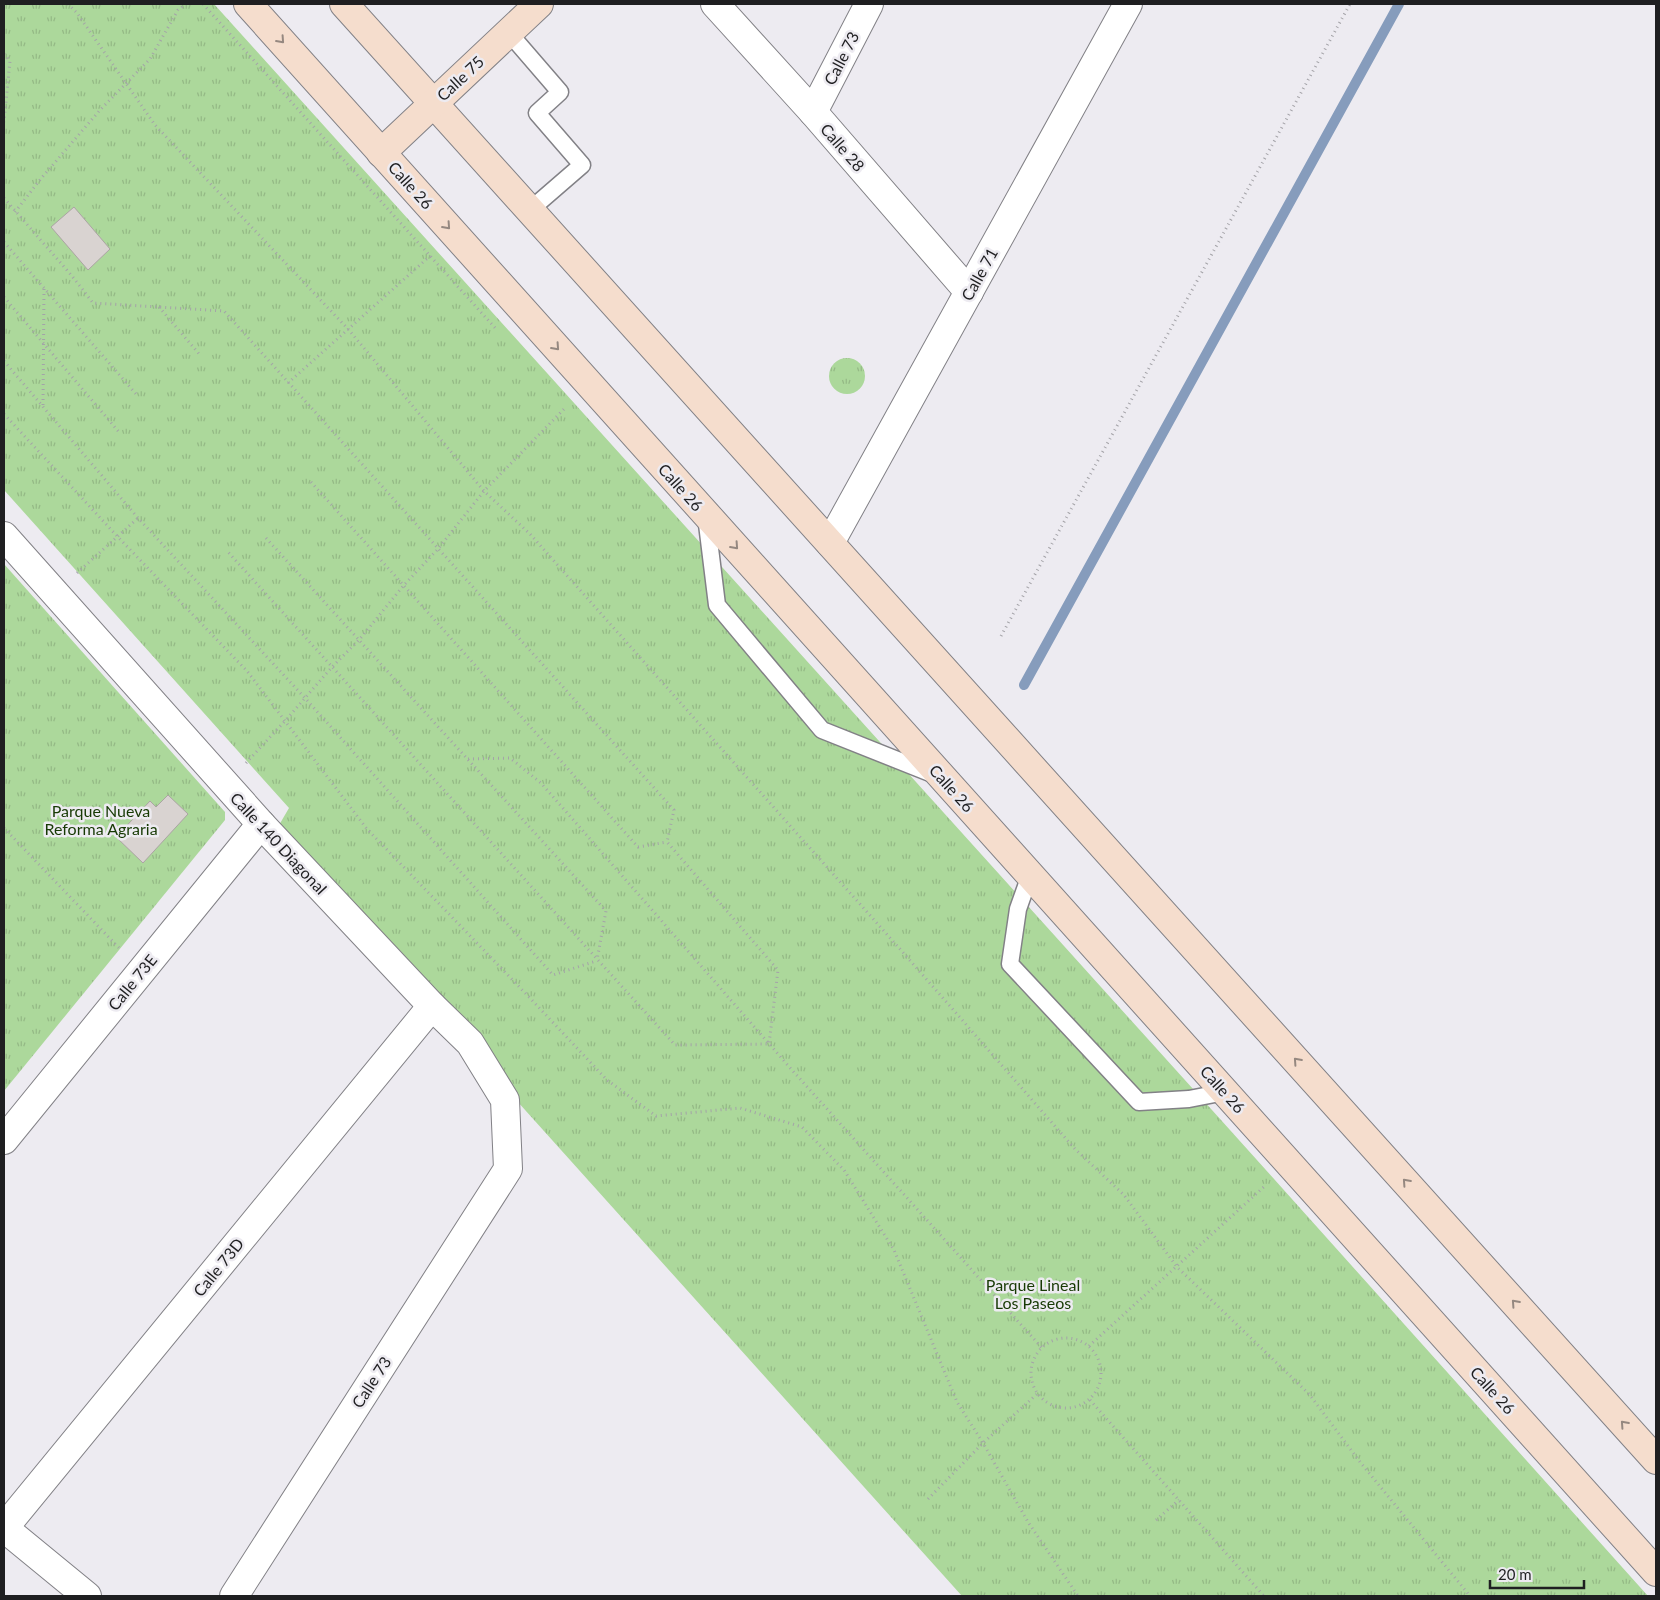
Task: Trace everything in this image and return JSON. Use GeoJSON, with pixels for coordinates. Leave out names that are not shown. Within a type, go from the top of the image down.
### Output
{"type":"FeatureCollection","features":[{"type":"Feature","properties":{"kind":"main road","name":"Calle 26"},"geometry":{"type":"LineString","coordinates":[[248,4],[1656,1572]]}},
{"type":"Feature","properties":{"kind":"main road"},"geometry":{"type":"LineString","coordinates":[[344,4],[1656,1460]]}},
{"type":"Feature","properties":{"kind":"main road","name":"Calle 75"},"geometry":{"type":"LineString","coordinates":[[381,152],[539,4]]}},
{"type":"Feature","properties":{"kind":"street","name":"Calle 28"},"geometry":{"type":"LineString","coordinates":[[715,4],[813,112],[969,292]]}},
{"type":"Feature","properties":{"kind":"street","name":"Calle 73"},"geometry":{"type":"LineString","coordinates":[[813,112],[868,4]]}},
{"type":"Feature","properties":{"kind":"street","name":"Calle 71"},"geometry":{"type":"LineString","coordinates":[[830,543],[1128,4]]}},
{"type":"Feature","properties":{"kind":"street","name":"Calle 140 Diagonal"},"geometry":{"type":"LineString","coordinates":[[4,536],[261,824],[432,1006],[470,1043],[505,1100],[508,1169]]}},
{"type":"Feature","properties":{"kind":"street","name":"Calle 73E"},"geometry":{"type":"LineString","coordinates":[[4,1140],[261,824]]}},
{"type":"Feature","properties":{"kind":"street","name":"Calle 73D"},"geometry":{"type":"LineString","coordinates":[[4,1528],[432,1006]]}},
{"type":"Feature","properties":{"kind":"street","name":"Calle 73"},"geometry":{"type":"LineString","coordinates":[[234,1596],[508,1169]]}},
{"type":"Feature","properties":{"kind":"street"},"geometry":{"type":"LineString","coordinates":[[4,1528],[87,1596]]}},
{"type":"Feature","properties":{"kind":"lane"},"geometry":{"type":"LineString","coordinates":[[509,32],[560,92],[537,113],[582,165],[530,210]]}},
{"type":"Feature","properties":{"kind":"lane"},"geometry":{"type":"LineString","coordinates":[[705,513],[717,605],[822,730],[943,778]]}},
{"type":"Feature","properties":{"kind":"lane"},"geometry":{"type":"LineString","coordinates":[[1030,875],[1018,909],[1010,964],[1139,1102],[1189,1099],[1225,1092]]}},
{"type":"Feature","properties":{"kind":"path"},"geometry":{"type":"LineString","coordinates":[[68,4],[77,13],[155,125],[348,329],[484,491],[530,534],[1075,1149],[1124,1195],[1177,1267],[1309,1394],[1360,1462],[1470,1596]]}},
{"type":"Feature","properties":{"kind":"path"},"geometry":{"type":"LineString","coordinates":[[16,212],[38,181],[100,110],[150,58],[178,10],[186,4]]}},
{"type":"Feature","properties":{"kind":"path"},"geometry":{"type":"LineString","coordinates":[[1000,636],[1350,4]]}},
{"type":"Feature","properties":{"kind":"path"},"geometry":{"type":"LineString","coordinates":[[4,54],[10,61],[4,122]]}},
{"type":"Feature","properties":{"kind":"path"},"geometry":{"type":"LineString","coordinates":[[4,198],[93,303],[224,311],[674,810],[667,842]]}},
{"type":"Feature","properties":{"kind":"path"},"geometry":{"type":"LineString","coordinates":[[4,242],[136,394]]}},
{"type":"Feature","properties":{"kind":"path"},"geometry":{"type":"LineString","coordinates":[[288,383],[430,256]]}},
{"type":"Feature","properties":{"kind":"path"},"geometry":{"type":"LineString","coordinates":[[43,405],[44,288]]}},
{"type":"Feature","properties":{"kind":"path"},"geometry":{"type":"LineString","coordinates":[[4,297],[119,432]]}},
{"type":"Feature","properties":{"kind":"path"},"geometry":{"type":"LineString","coordinates":[[158,307],[200,355]]}},
{"type":"Feature","properties":{"kind":"path"},"geometry":{"type":"LineString","coordinates":[[4,361],[138,518],[305,698],[553,975],[597,961]]}},
{"type":"Feature","properties":{"kind":"path"},"geometry":{"type":"LineString","coordinates":[[226,784],[332,667],[359,640],[404,585],[438,549],[484,491],[566,407]]}},
{"type":"Feature","properties":{"kind":"path"},"geometry":{"type":"LineString","coordinates":[[4,414],[117,536],[247,671],[367,830],[529,996],[607,1080],[656,1116],[740,1108],[802,1127],[844,1170],[894,1250],[957,1402],[1028,1522],[1078,1596]]}},
{"type":"Feature","properties":{"kind":"path"},"geometry":{"type":"LineString","coordinates":[[311,482],[638,846],[667,842]]}},
{"type":"Feature","properties":{"kind":"path"},"geometry":{"type":"LineString","coordinates":[[55,593],[138,518]]}},
{"type":"Feature","properties":{"kind":"path"},"geometry":{"type":"LineString","coordinates":[[266,538],[606,911],[597,961]]}},
{"type":"Feature","properties":{"kind":"path"},"geometry":{"type":"LineString","coordinates":[[228,552],[675,1045],[769,1044]]}},
{"type":"Feature","properties":{"kind":"path"},"geometry":{"type":"LineString","coordinates":[[468,759],[510,758],[541,783],[769,1044],[1042,1348]]}},
{"type":"Feature","properties":{"kind":"path"},"geometry":{"type":"LineString","coordinates":[[4,828],[123,952]]}},
{"type":"Feature","properties":{"kind":"path"},"geometry":{"type":"LineString","coordinates":[[667,842],[778,970],[769,1044]]}},
{"type":"Feature","properties":{"kind":"path"},"geometry":{"type":"LineString","coordinates":[[1089,1346],[1266,1185]]}},
{"type":"Feature","properties":{"kind":"path"},"geometry":{"type":"LineString","coordinates":[[1070,1338],[1089,1346],[1098,1356],[1101,1367],[1098,1391],[1090,1400],[1080,1406],[1068,1409],[1056,1408],[1046,1403],[1037,1394],[1031,1376],[1032,1366],[1035,1356],[1042,1348],[1050,1342],[1070,1338]]}},
{"type":"Feature","properties":{"kind":"path"},"geometry":{"type":"LineString","coordinates":[[928,1499],[983,1443],[1037,1394]]}},
{"type":"Feature","properties":{"kind":"path"},"geometry":{"type":"LineString","coordinates":[[1090,1400],[1264,1596]]}},
{"type":"Feature","properties":{"kind":"path"},"geometry":{"type":"LineString","coordinates":[[1156,1520],[1179,1500]]}},
{"type":"Feature","properties":{"kind":"green space","name":"Parque Lineal Los Paseos"},"geometry":{"type":"Polygon","coordinates":[[[4,4],[214,4],[1648,1596],[962,1596],[275,832],[289,808],[4,490],[4,4]]]}},
{"type":"Feature","properties":{"kind":"green space"},"geometry":{"type":"Polygon","coordinates":[[[847,358],[854,359],[860,363],[864,369],[864,383],[860,389],[854,393],[847,394],[840,393],[834,389],[830,383],[829,376],[830,369],[834,363],[840,359],[847,358]]]}},
{"type":"Feature","properties":{"kind":"green space","name":"Parque Nueva Reforma Agraria"},"geometry":{"type":"Polygon","coordinates":[[[4,564],[225,812],[225,820],[4,1091],[4,564]]]}},
{"type":"Feature","properties":{"kind":"building"},"geometry":{"type":"Polygon","coordinates":[[[74,207],[110,249],[88,270],[51,227],[74,207]]]}},
{"type":"Feature","properties":{"kind":"building"},"geometry":{"type":"Polygon","coordinates":[[[168,795],[188,814],[143,863],[116,837],[150,801],[156,807],[168,795]]]}},
{"type":"Feature","properties":{"kind":"waterway"},"geometry":{"type":"LineString","coordinates":[[1024,685],[1399,4]]}}]}
